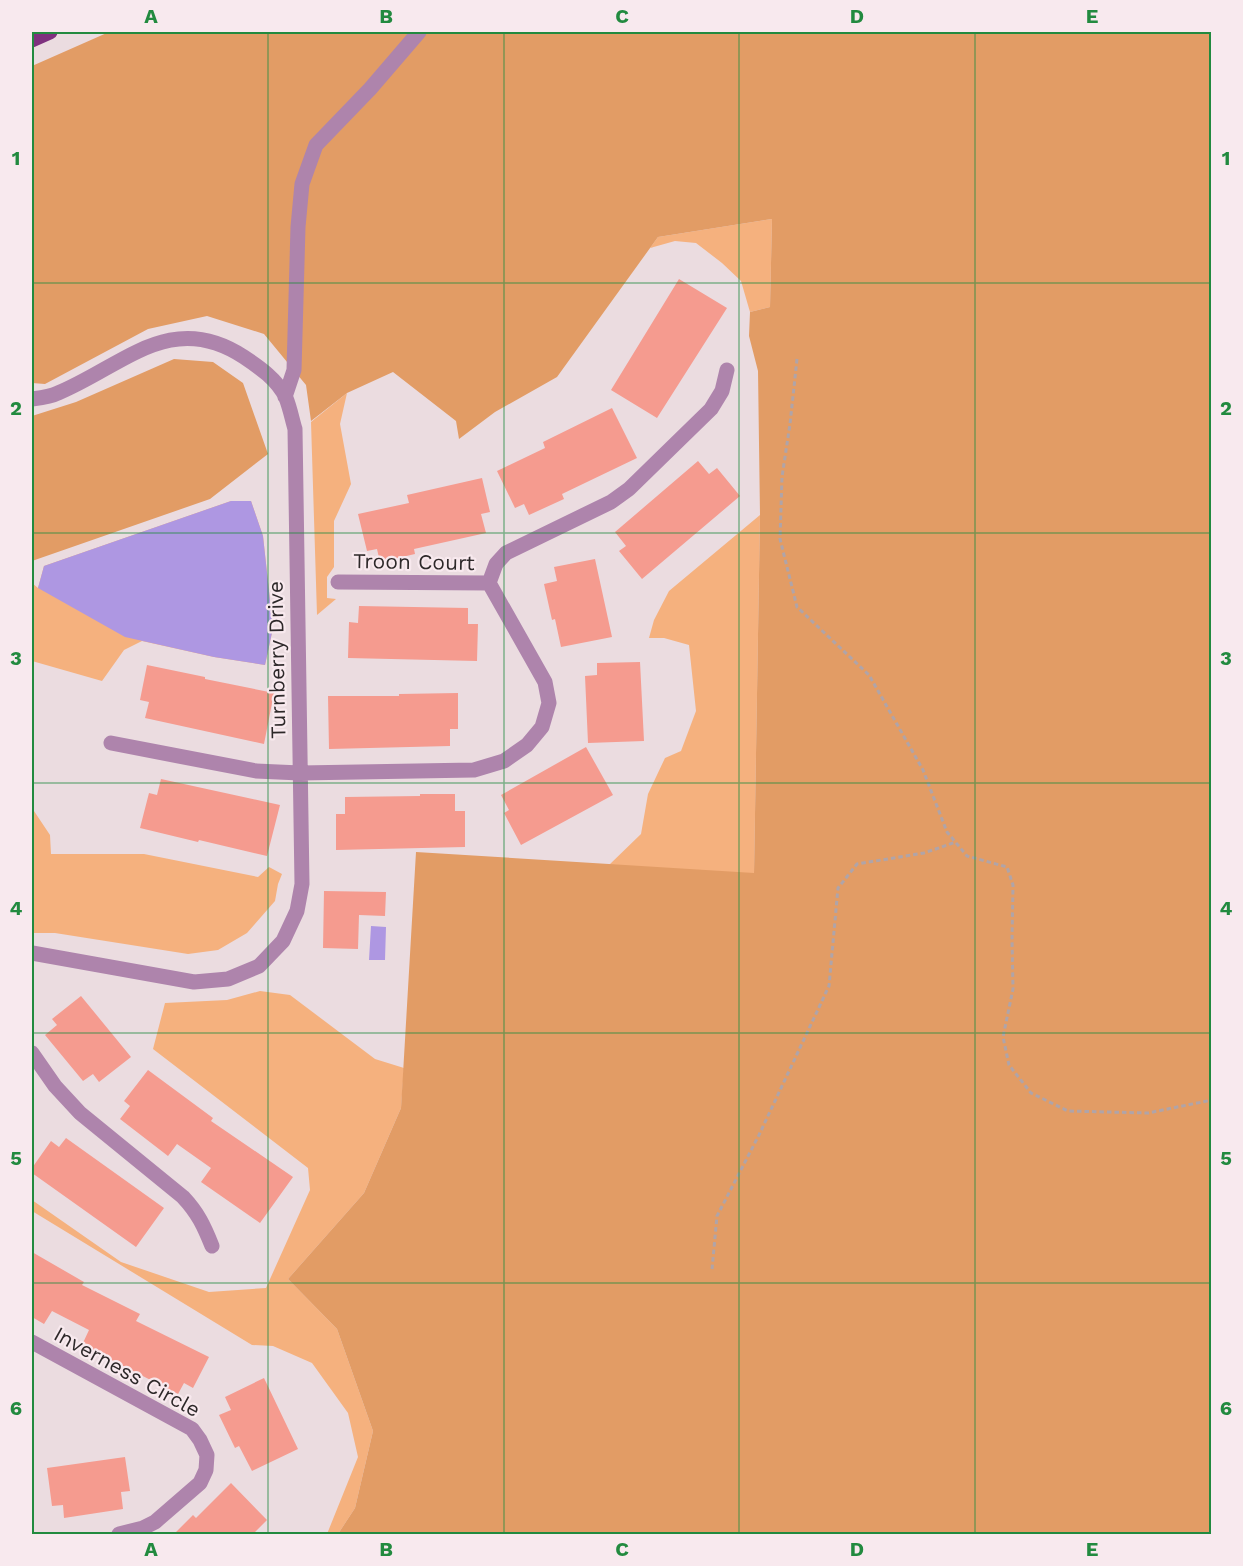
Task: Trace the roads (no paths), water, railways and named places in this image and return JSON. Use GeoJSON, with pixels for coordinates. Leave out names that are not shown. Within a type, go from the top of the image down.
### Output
{"type":"FeatureCollection","features":[{"type":"Feature","properties":{"kind":"main road"},"geometry":{"type":"LineString","coordinates":[[32,40],[50,32]]}},
{"type":"Feature","properties":{"kind":"street"},"geometry":{"type":"LineString","coordinates":[[285,397],[294,370],[298,227],[302,184],[316,145],[419,32]]}},
{"type":"Feature","properties":{"kind":"street","name":"Turnberry Drive"},"geometry":{"type":"LineString","coordinates":[[32,399],[57,394],[155,343],[190,338],[214,342],[238,353],[257,365],[273,380],[285,397],[295,429],[302,884],[297,911],[283,941],[259,966],[228,979],[194,982],[32,953]]}},
{"type":"Feature","properties":{"kind":"street"},"geometry":{"type":"LineString","coordinates":[[111,742],[256,771],[300,773],[474,770],[504,761],[527,745],[543,727],[549,703],[545,682],[489,583],[496,564],[506,553],[611,502],[629,489],[711,409],[722,391],[727,370]]}},
{"type":"Feature","properties":{"kind":"street","name":"Troon Court"},"geometry":{"type":"LineString","coordinates":[[338,582],[489,583]]}},
{"type":"Feature","properties":{"kind":"street"},"geometry":{"type":"LineString","coordinates":[[32,1053],[55,1086],[80,1113],[194,1208],[203,1222],[212,1246]]}},
{"type":"Feature","properties":{"kind":"street","name":"Inverness Circle"},"geometry":{"type":"LineString","coordinates":[[32,1342],[192,1429],[207,1455],[206,1470],[200,1482],[155,1522],[143,1528],[119,1534]]}}]}
